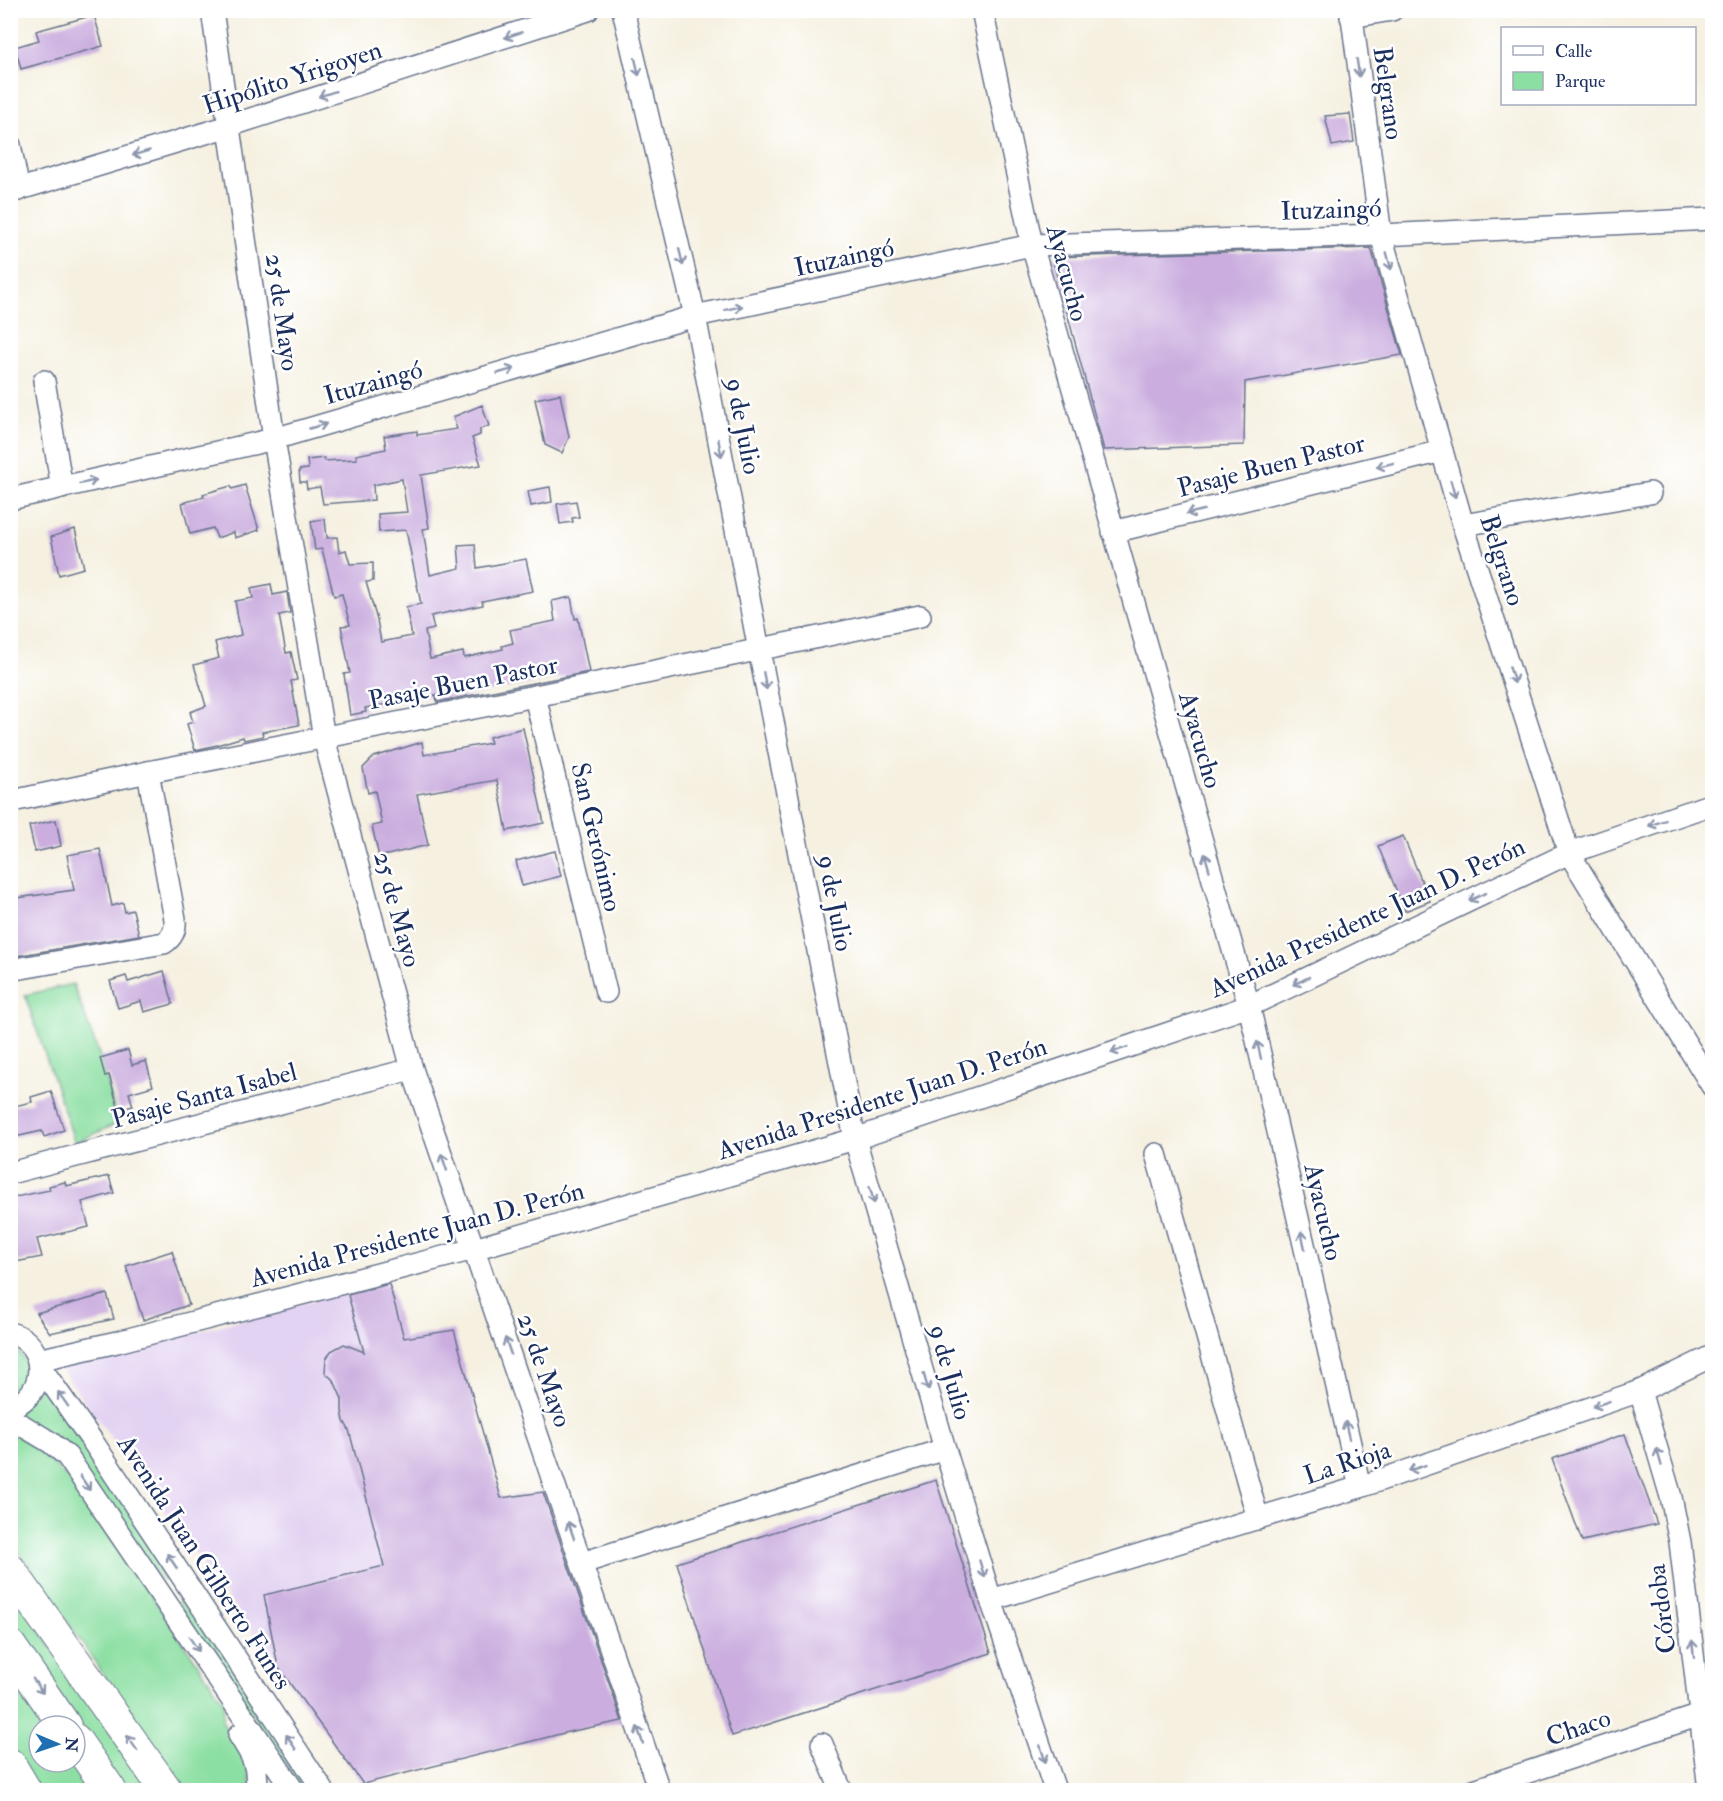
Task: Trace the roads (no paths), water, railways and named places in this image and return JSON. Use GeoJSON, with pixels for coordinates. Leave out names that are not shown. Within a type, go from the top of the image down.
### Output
{"type":"FeatureCollection","features":[{"type":"Feature","properties":{"kind":"highway"},"geometry":{"type":"LineString","coordinates":[[10,1570],[166,1791]]}},
{"type":"Feature","properties":{"kind":"highway"},"geometry":{"type":"LineString","coordinates":[[10,1646],[57,1714]]}},
{"type":"Feature","properties":{"kind":"highway"},"geometry":{"type":"LineString","coordinates":[[87,1757],[110,1791]]}},
{"type":"Feature","properties":{"kind":"highway"},"geometry":{"type":"LineString","coordinates":[[10,1765],[25,1791]]}},
{"type":"Feature","properties":{"kind":"street","name":"25 de Mayo"},"geometry":{"type":"LineString","coordinates":[[212,10],[274,438],[324,738],[412,1068],[659,1791]]}},
{"type":"Feature","properties":{"kind":"street","name":"Hipólito Yrigoyen"},"geometry":{"type":"LineString","coordinates":[[15,191],[230,126],[588,10]]}},
{"type":"Feature","properties":{"kind":"street","name":"9 de Julio"},"geometry":{"type":"LineString","coordinates":[[623,10],[695,316],[855,1139],[991,1600],[1055,1791]]}},
{"type":"Feature","properties":{"kind":"street","name":"Ayacucho"},"geometry":{"type":"LineString","coordinates":[[982,10],[1032,246],[1249,1006],[1360,1487]]}},
{"type":"Feature","properties":{"kind":"street"},"geometry":{"type":"LineString","coordinates":[[1351,14],[1392,10]]}},
{"type":"Feature","properties":{"kind":"street","name":"Belgrano"},"geometry":{"type":"LineString","coordinates":[[1351,14],[1382,235],[1463,525],[1569,853],[1713,1086]]}},
{"type":"Feature","properties":{"kind":"street"},"geometry":{"type":"LineString","coordinates":[[10,145],[15,191]]}},
{"type":"Feature","properties":{"kind":"street","name":"Ituzaingó"},"geometry":{"type":"LineString","coordinates":[[10,500],[274,438],[695,316],[1032,246],[1382,235],[1713,219]]}},
{"type":"Feature","properties":{"kind":"street"},"geometry":{"type":"LineString","coordinates":[[44,381],[62,488]]}},
{"type":"Feature","properties":{"kind":"street","name":"Pasaje Buen Pastor"},"geometry":{"type":"LineString","coordinates":[[1113,532],[1442,451]]}},
{"type":"Feature","properties":{"kind":"street"},"geometry":{"type":"LineString","coordinates":[[1463,525],[1650,493]]}},
{"type":"Feature","properties":{"kind":"street","name":"Pasaje Buen Pastor"},"geometry":{"type":"LineString","coordinates":[[17,800],[148,771],[535,696],[920,616]]}},
{"type":"Feature","properties":{"kind":"street","name":"San Gerónimo"},"geometry":{"type":"LineString","coordinates":[[535,696],[606,992]]}},
{"type":"Feature","properties":{"kind":"street"},"geometry":{"type":"LineString","coordinates":[[10,970],[164,943],[170,939],[176,927],[175,919],[148,771]]}},
{"type":"Feature","properties":{"kind":"street","name":"Avenida Presidente Juan D. Perón"},"geometry":{"type":"LineString","coordinates":[[39,1362],[474,1249],[855,1139],[1249,1006],[1569,853],[1713,804]]}},
{"type":"Feature","properties":{"kind":"street","name":"Pasaje Santa Isabel"},"geometry":{"type":"LineString","coordinates":[[10,1173],[412,1068]]}},
{"type":"Feature","properties":{"kind":"street"},"geometry":{"type":"LineString","coordinates":[[1156,1154],[1258,1519]]}},
{"type":"Feature","properties":{"kind":"street","name":"Avenida Juan Gilberto Funes"},"geometry":{"type":"LineString","coordinates":[[12,1330],[31,1346],[39,1362],[187,1582],[323,1791]]}},
{"type":"Feature","properties":{"kind":"street","name":"La Rioja"},"geometry":{"type":"LineString","coordinates":[[991,1600],[1360,1487],[1640,1390],[1713,1356]]}},
{"type":"Feature","properties":{"kind":"street"},"geometry":{"type":"LineString","coordinates":[[10,1407],[18,1405],[35,1389],[39,1377],[39,1362]]}},
{"type":"Feature","properties":{"kind":"street","name":"Córdoba"},"geometry":{"type":"LineString","coordinates":[[1640,1390],[1671,1497],[1680,1542],[1709,1791]]}},
{"type":"Feature","properties":{"kind":"street","name":"Avenida Juan Gilberto Funes"},"geometry":{"type":"LineString","coordinates":[[10,1418],[50,1442],[67,1456],[293,1791]]}},
{"type":"Feature","properties":{"kind":"street"},"geometry":{"type":"LineString","coordinates":[[582,1563],[945,1449]]}},
{"type":"Feature","properties":{"kind":"street"},"geometry":{"type":"LineString","coordinates":[[164,1600],[187,1582]]}},
{"type":"Feature","properties":{"kind":"street"},"geometry":{"type":"LineString","coordinates":[[230,1695],[230,1721],[254,1758],[256,1791]]}},
{"type":"Feature","properties":{"kind":"street","name":"Chaco"},"geometry":{"type":"LineString","coordinates":[[1474,1791],[1700,1715]]}},
{"type":"Feature","properties":{"kind":"street"},"geometry":{"type":"LineString","coordinates":[[822,1744],[841,1791]]}}]}
